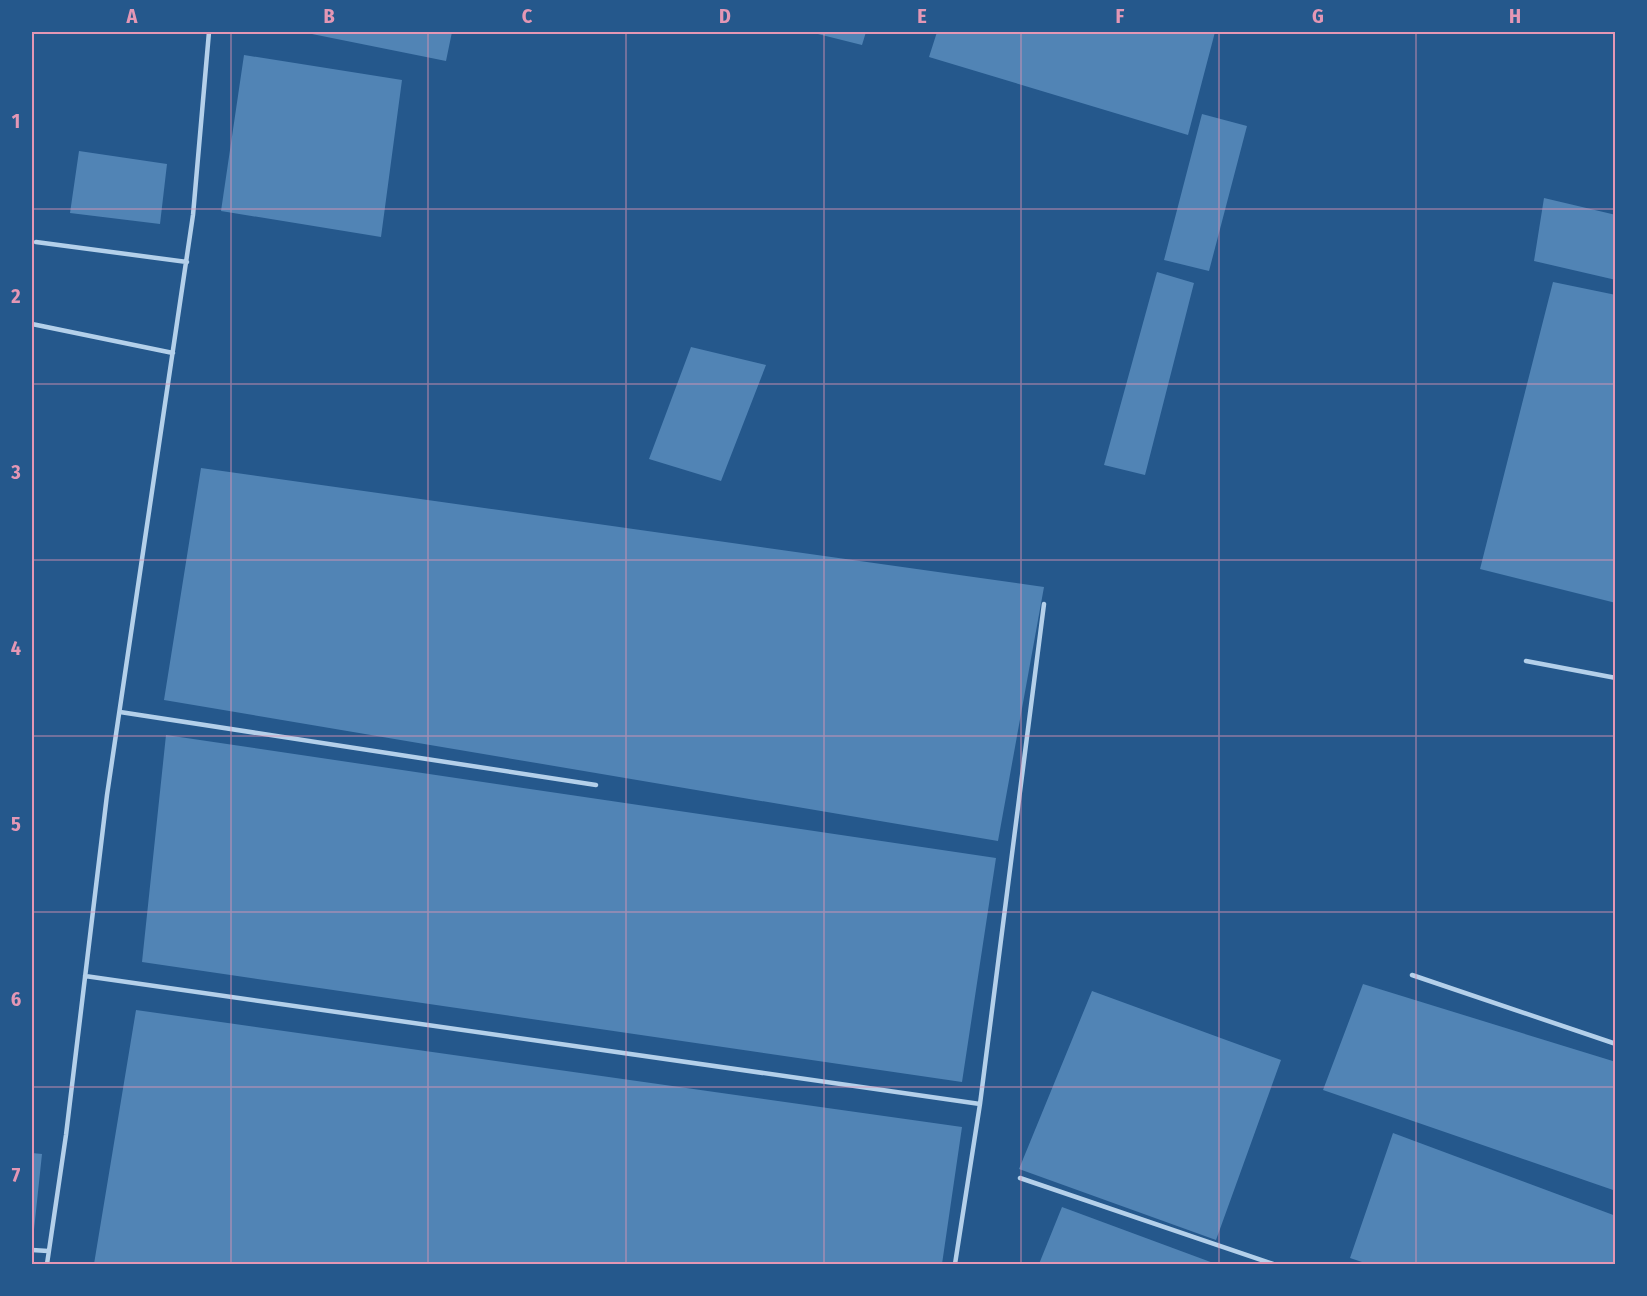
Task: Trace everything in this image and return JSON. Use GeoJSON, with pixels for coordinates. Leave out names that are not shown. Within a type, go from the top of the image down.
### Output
{"type":"FeatureCollection","features":[{"type":"Feature","properties":{"kind":"lane"},"geometry":{"type":"LineString","coordinates":[[47,1264],[120,712],[186,262],[209,32]]}},
{"type":"Feature","properties":{"kind":"lane"},"geometry":{"type":"LineString","coordinates":[[36,242],[186,262]]}},
{"type":"Feature","properties":{"kind":"lane"},"geometry":{"type":"LineString","coordinates":[[32,324],[173,353]]}},
{"type":"Feature","properties":{"kind":"lane"},"geometry":{"type":"LineString","coordinates":[[955,1264],[980,1104],[1044,604]]}},
{"type":"Feature","properties":{"kind":"lane"},"geometry":{"type":"LineString","coordinates":[[1526,661],[1616,678]]}},
{"type":"Feature","properties":{"kind":"lane"},"geometry":{"type":"LineString","coordinates":[[120,712],[596,784]]}},
{"type":"Feature","properties":{"kind":"lane"},"geometry":{"type":"LineString","coordinates":[[1412,975],[1616,1044]]}},
{"type":"Feature","properties":{"kind":"lane"},"geometry":{"type":"LineString","coordinates":[[85,976],[980,1104]]}},
{"type":"Feature","properties":{"kind":"lane"},"geometry":{"type":"LineString","coordinates":[[1020,1178],[1273,1264]]}},
{"type":"Feature","properties":{"kind":"lane"},"geometry":{"type":"LineString","coordinates":[[32,1250],[48,1251]]}},
{"type":"Feature","properties":{"kind":"building"},"geometry":{"type":"Polygon","coordinates":[[[312,32],[452,32],[446,61],[312,34],[312,32]]]}},
{"type":"Feature","properties":{"kind":"building"},"geometry":{"type":"Polygon","coordinates":[[[810,32],[866,32],[862,45],[810,32]]]}},
{"type":"Feature","properties":{"kind":"building"},"geometry":{"type":"Polygon","coordinates":[[[937,32],[1215,32],[1188,135],[929,57],[937,32]]]}},
{"type":"Feature","properties":{"kind":"building"},"geometry":{"type":"Polygon","coordinates":[[[244,55],[402,80],[381,237],[221,211],[244,55]]]}},
{"type":"Feature","properties":{"kind":"building"},"geometry":{"type":"Polygon","coordinates":[[[1202,114],[1247,126],[1209,271],[1164,260],[1202,114]]]}},
{"type":"Feature","properties":{"kind":"building"},"geometry":{"type":"Polygon","coordinates":[[[79,151],[167,164],[160,224],[70,213],[79,151]]]}},
{"type":"Feature","properties":{"kind":"building"},"geometry":{"type":"Polygon","coordinates":[[[1544,198],[1616,215],[1616,280],[1534,261],[1544,198]]]}},
{"type":"Feature","properties":{"kind":"building"},"geometry":{"type":"Polygon","coordinates":[[[1157,272],[1194,283],[1145,475],[1104,465],[1157,272]]]}},
{"type":"Feature","properties":{"kind":"building"},"geometry":{"type":"Polygon","coordinates":[[[1553,282],[1616,295],[1616,603],[1480,569],[1553,282]]]}},
{"type":"Feature","properties":{"kind":"building"},"geometry":{"type":"Polygon","coordinates":[[[691,347],[766,365],[721,481],[649,459],[691,347]]]}},
{"type":"Feature","properties":{"kind":"building"},"geometry":{"type":"Polygon","coordinates":[[[201,468],[1044,587],[998,841],[164,700],[201,468]]]}},
{"type":"Feature","properties":{"kind":"building"},"geometry":{"type":"Polygon","coordinates":[[[166,735],[996,858],[962,1082],[142,962],[166,735]]]}},
{"type":"Feature","properties":{"kind":"building"},"geometry":{"type":"Polygon","coordinates":[[[1363,984],[1616,1062],[1616,1191],[1323,1090],[1363,984]]]}},
{"type":"Feature","properties":{"kind":"building"},"geometry":{"type":"Polygon","coordinates":[[[1092,991],[1281,1060],[1216,1240],[1019,1169],[1092,991]]]}},
{"type":"Feature","properties":{"kind":"building"},"geometry":{"type":"Polygon","coordinates":[[[136,1010],[962,1127],[942,1264],[94,1264],[136,1010]]]}},
{"type":"Feature","properties":{"kind":"building"},"geometry":{"type":"Polygon","coordinates":[[[1393,1133],[1616,1216],[1616,1264],[1368,1264],[1350,1258],[1393,1133]]]}},
{"type":"Feature","properties":{"kind":"building"},"geometry":{"type":"Polygon","coordinates":[[[32,1153],[42,1154],[33,1239],[32,1239],[32,1153]]]}},
{"type":"Feature","properties":{"kind":"building"},"geometry":{"type":"Polygon","coordinates":[[[1062,1207],[1216,1264],[1039,1264],[1062,1207]]]}}]}
